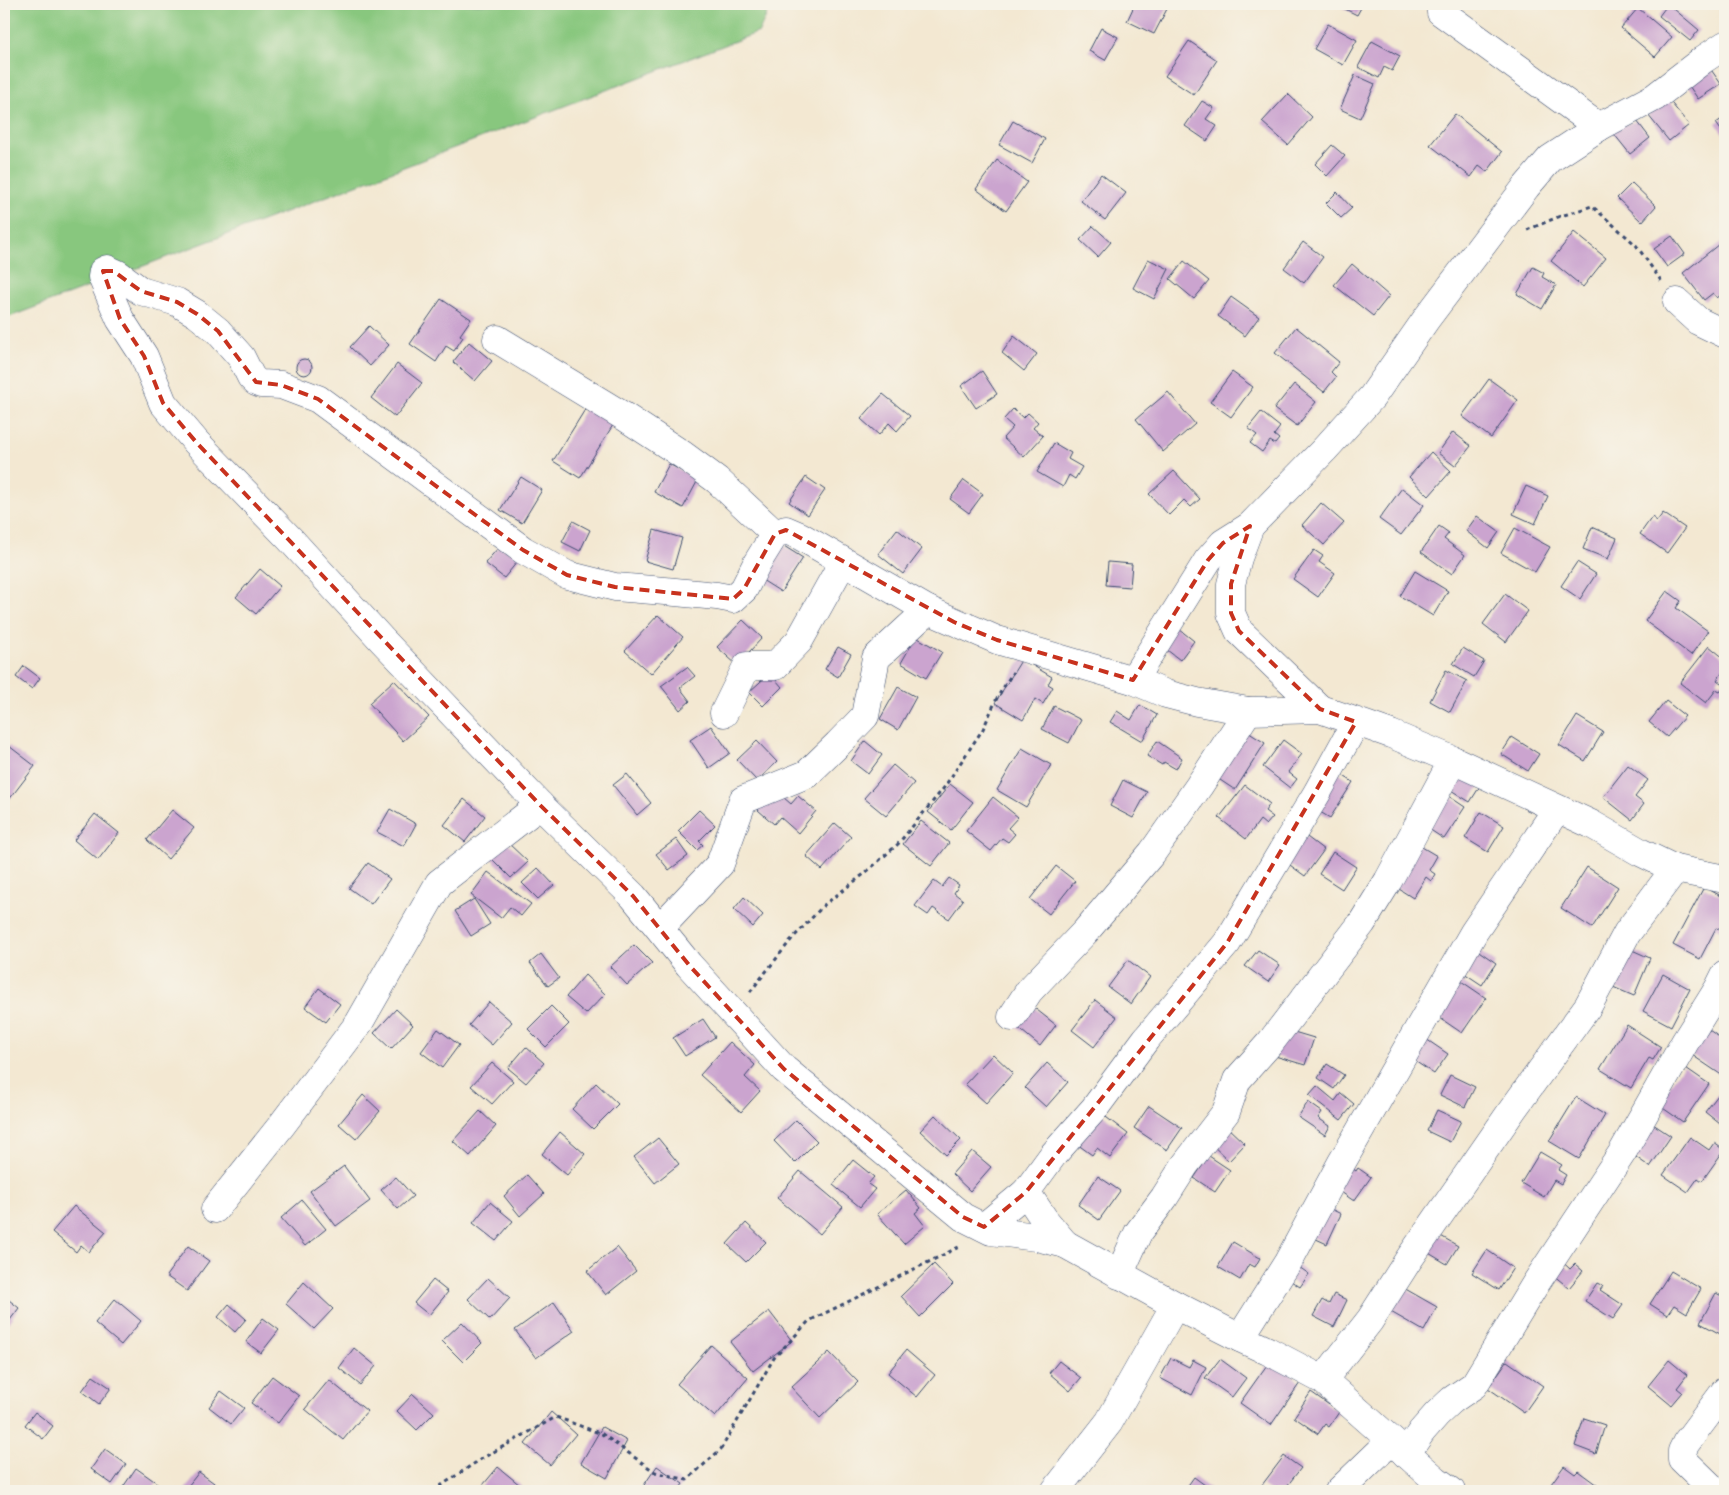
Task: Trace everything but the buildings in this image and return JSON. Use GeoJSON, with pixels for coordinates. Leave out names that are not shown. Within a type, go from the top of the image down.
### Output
{"type":"FeatureCollection","features":[{"type":"Feature","properties":{"kind":"street"},"geometry":{"type":"LineString","coordinates":[[1442,4],[1441,12],[1449,19],[1489,46],[1598,127]]}},
{"type":"Feature","properties":{"kind":"street"},"geometry":{"type":"LineString","coordinates":[[1133,680],[1208,560],[1223,543],[1250,526],[1324,450],[1372,397],[1427,318],[1526,187],[1550,159],[1598,127],[1655,97],[1725,45]]}},
{"type":"Feature","properties":{"kind":"street"},"geometry":{"type":"LineString","coordinates":[[1451,1491],[1323,1380],[1268,1350],[1175,1305],[1119,1275],[1090,1256],[1065,1244],[987,1229],[963,1217],[784,1069],[689,966],[633,896],[540,805],[382,640],[290,539],[196,442],[163,403],[144,356],[120,319],[102,277],[103,271],[107,269],[113,271],[140,291],[177,302],[197,314],[218,331],[241,357],[251,377],[256,382],[281,385],[318,399],[523,550],[567,575],[615,588],[665,591],[734,599],[744,589],[757,563],[776,534],[786,530],[800,536],[928,610],[997,640],[1133,680],[1166,694],[1197,702],[1248,711],[1320,709],[1391,734],[1453,760],[1591,824],[1640,852],[1675,869],[1725,879]]}},
{"type":"Feature","properties":{"kind":"street"},"geometry":{"type":"LineString","coordinates":[[1678,302],[1698,321],[1725,334]]}},
{"type":"Feature","properties":{"kind":"street"},"geometry":{"type":"LineString","coordinates":[[497,339],[625,417],[683,455],[717,480],[776,534]]}},
{"type":"Feature","properties":{"kind":"street"},"geometry":{"type":"LineString","coordinates":[[1250,526],[1238,558],[1232,584],[1231,613],[1239,631],[1320,709]]}},
{"type":"Feature","properties":{"kind":"street"},"geometry":{"type":"LineString","coordinates":[[724,712],[747,666],[775,666],[799,641],[843,562]]}},
{"type":"Feature","properties":{"kind":"street"},"geometry":{"type":"LineString","coordinates":[[660,928],[720,864],[742,800],[807,774],[865,716],[876,658],[928,610]]}},
{"type":"Feature","properties":{"kind":"street"},"geometry":{"type":"LineString","coordinates":[[1012,1017],[1029,991],[1085,932],[1152,852],[1199,786],[1248,711]]}},
{"type":"Feature","properties":{"kind":"street"},"geometry":{"type":"LineString","coordinates":[[987,1229],[1026,1192],[1054,1155],[1094,1109],[1146,1039],[1227,943],[1317,793],[1356,722]]}},
{"type":"Feature","properties":{"kind":"street"},"geometry":{"type":"LineString","coordinates":[[1119,1275],[1138,1233],[1185,1165],[1226,1112],[1237,1080],[1270,1043],[1362,923],[1388,881],[1453,760]]}},
{"type":"Feature","properties":{"kind":"street"},"geometry":{"type":"LineString","coordinates":[[215,1210],[360,1022],[439,882],[540,805]]}},
{"type":"Feature","properties":{"kind":"street"},"geometry":{"type":"LineString","coordinates":[[1240,1338],[1288,1262],[1342,1162],[1474,932],[1557,809]]}},
{"type":"Feature","properties":{"kind":"street"},"geometry":{"type":"LineString","coordinates":[[1323,1380],[1370,1320],[1409,1259],[1507,1116],[1588,1006],[1627,932],[1675,869]]}},
{"type":"Feature","properties":{"kind":"street"},"geometry":{"type":"LineString","coordinates":[[1338,1491],[1422,1431],[1452,1400],[1474,1385],[1536,1283],[1622,1153],[1664,1077],[1725,975]]}},
{"type":"Feature","properties":{"kind":"street"},"geometry":{"type":"LineString","coordinates":[[1026,1192],[1044,1219],[1065,1244]]}},
{"type":"Feature","properties":{"kind":"street"},"geometry":{"type":"LineString","coordinates":[[1055,1491],[1109,1422],[1175,1305]]}},
{"type":"Feature","properties":{"kind":"street"},"geometry":{"type":"LineString","coordinates":[[1715,1491],[1682,1459],[1682,1451],[1725,1391]]}},
{"type":"Feature","properties":{"kind":"path"},"geometry":{"type":"LineString","coordinates":[[1494,230],[1509,233],[1525,231],[1558,217],[1592,206],[1636,245],[1678,302]]}},
{"type":"Feature","properties":{"kind":"path"},"geometry":{"type":"LineString","coordinates":[[733,1014],[797,933],[824,905],[864,874],[898,844],[943,789],[983,729],[997,698],[1016,668],[1036,652]]}},
{"type":"Feature","properties":{"kind":"path"},"geometry":{"type":"LineString","coordinates":[[433,1491],[481,1459],[556,1417],[602,1434],[655,1472],[687,1480],[721,1449],[774,1358],[809,1321],[987,1229]]}},
{"type":"Feature","properties":{"kind":"highlighted area"},"geometry":{"type":"Polygon","coordinates":[[[103,271],[113,271],[141,291],[177,302],[197,314],[218,331],[256,382],[281,385],[318,399],[523,550],[567,575],[615,587],[733,599],[744,589],[775,534],[786,530],[954,622],[997,640],[1133,680],[1208,560],[1223,543],[1250,526],[1231,584],[1231,613],[1239,631],[1320,709],[1356,722],[1227,943],[1026,1192],[984,1227],[963,1217],[784,1069],[689,965],[633,896],[540,805],[196,442],[163,403],[144,356],[120,319],[103,271]]]}},
{"type":"Feature","properties":{"kind":"green space"},"geometry":{"type":"Polygon","coordinates":[[[4,4],[771,4],[759,32],[4,319],[4,4]]]}}]}
